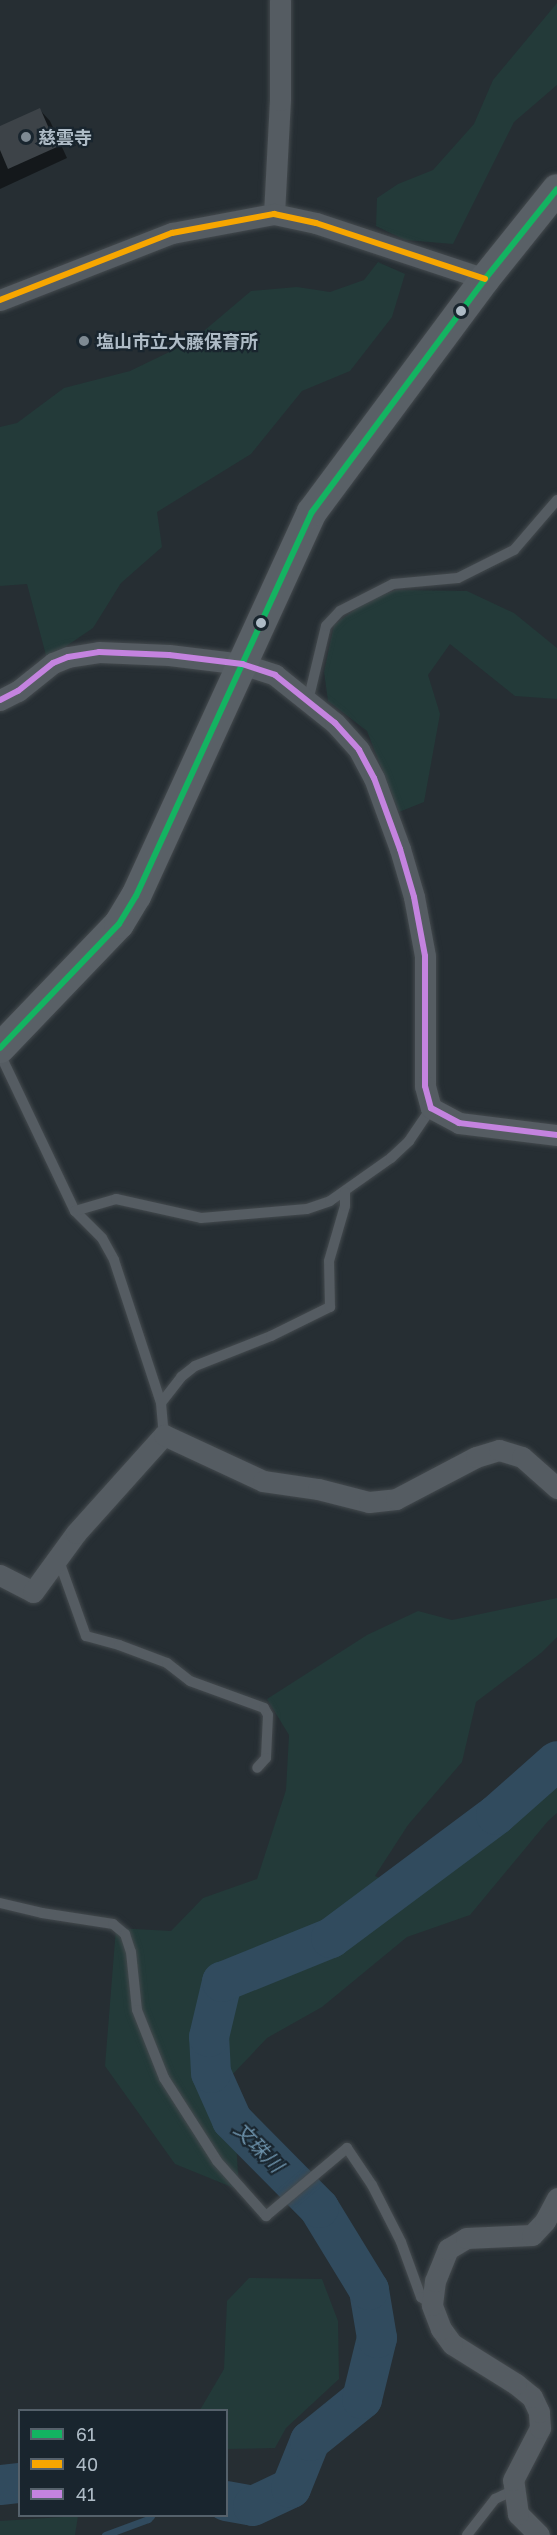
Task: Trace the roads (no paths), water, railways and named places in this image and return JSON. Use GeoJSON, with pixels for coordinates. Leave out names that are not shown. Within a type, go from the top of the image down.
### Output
{"type":"FeatureCollection","features":[{"type":"Feature","properties":{"kind":"main road"},"geometry":{"type":"LineString","coordinates":[[0,1048],[119,924],[136,896],[312,512],[485,279],[557,189]]}},
{"type":"Feature","properties":{"kind":"street"},"geometry":{"type":"LineString","coordinates":[[274,214],[280,100],[280,0]]}},
{"type":"Feature","properties":{"kind":"street"},"geometry":{"type":"LineString","coordinates":[[0,300],[172,233],[274,214],[316,223],[485,279]]}},
{"type":"Feature","properties":{"kind":"street"},"geometry":{"type":"LineString","coordinates":[[0,700],[18,692],[53,663],[68,657],[99,652],[169,655],[242,664],[275,675],[335,723],[360,750],[374,778],[400,849],[414,897],[425,956],[426,1086],[431,1108],[459,1123],[557,1135]]}},
{"type":"Feature","properties":{"kind":"street"},"geometry":{"type":"LineString","coordinates":[[0,1575],[33,1592],[76,1533],[164,1435],[262,1481],[318,1489],[369,1502],[396,1499],[476,1457],[499,1450],[522,1457],[557,1488]]}},
{"type":"Feature","properties":{"kind":"street"},"geometry":{"type":"LineString","coordinates":[[539,2535],[518,2514],[513,2480],[540,2428],[539,2412],[532,2397],[516,2384],[452,2344],[441,2329],[432,2305],[435,2281],[448,2249],[466,2238],[532,2235],[545,2221],[557,2198]]}},
{"type":"Feature","properties":{"kind":"lane"},"geometry":{"type":"LineString","coordinates":[[308,701],[326,626],[340,611],[393,584],[458,578],[514,550],[557,500]]}},
{"type":"Feature","properties":{"kind":"lane"},"geometry":{"type":"LineString","coordinates":[[0,1054],[75,1211],[102,1238],[114,1260],[161,1403],[164,1435]]}},
{"type":"Feature","properties":{"kind":"lane"},"geometry":{"type":"LineString","coordinates":[[75,1211],[116,1199],[201,1218],[308,1209],[330,1201],[391,1158],[409,1141],[431,1108]]}},
{"type":"Feature","properties":{"kind":"lane"},"geometry":{"type":"LineString","coordinates":[[161,1403],[181,1377],[195,1365],[271,1336],[330,1307],[330,1261],[345,1206],[345,1191]]}},
{"type":"Feature","properties":{"kind":"lane"},"geometry":{"type":"LineString","coordinates":[[58,1558],[86,1636],[119,1645],[167,1663],[190,1681],[264,1708],[268,1715],[266,1758],[257,1768]]}},
{"type":"Feature","properties":{"kind":"lane"},"geometry":{"type":"LineString","coordinates":[[0,1903],[42,1913],[113,1924],[125,1934],[131,1952],[137,2010],[164,2078],[217,2161],[266,2216],[347,2148],[372,2185],[401,2242],[421,2297],[432,2305]]}},
{"type":"Feature","properties":{"kind":"lane"},"geometry":{"type":"LineString","coordinates":[[467,2535],[495,2499],[514,2490]]}},
{"type":"Feature","properties":{"kind":"waterway","name":"文珠川"},"geometry":{"type":"LineString","coordinates":[[228,2501],[253,2506],[291,2488],[310,2441],[362,2399],[377,2338],[369,2290],[319,2208],[232,2120],[211,2073],[209,2037],[222,1982],[331,1938],[496,1815],[557,1761]]}},
{"type":"Feature","properties":{"kind":"waterway"},"geometry":{"type":"LineString","coordinates":[[0,2485],[18,2483]]}},
{"type":"Feature","properties":{"kind":"waterway","name":"文珠川"},"geometry":{"type":"LineString","coordinates":[[105,2535],[150,2517]]}},
{"type":"Feature","properties":{"kind":"place","name":"慈雲寺"},"geometry":{"type":"Point","coordinates":[26,137]}},
{"type":"Feature","properties":{"kind":"place","name":"塩山市立大藤保育所"},"geometry":{"type":"Point","coordinates":[84,341]}}]}
